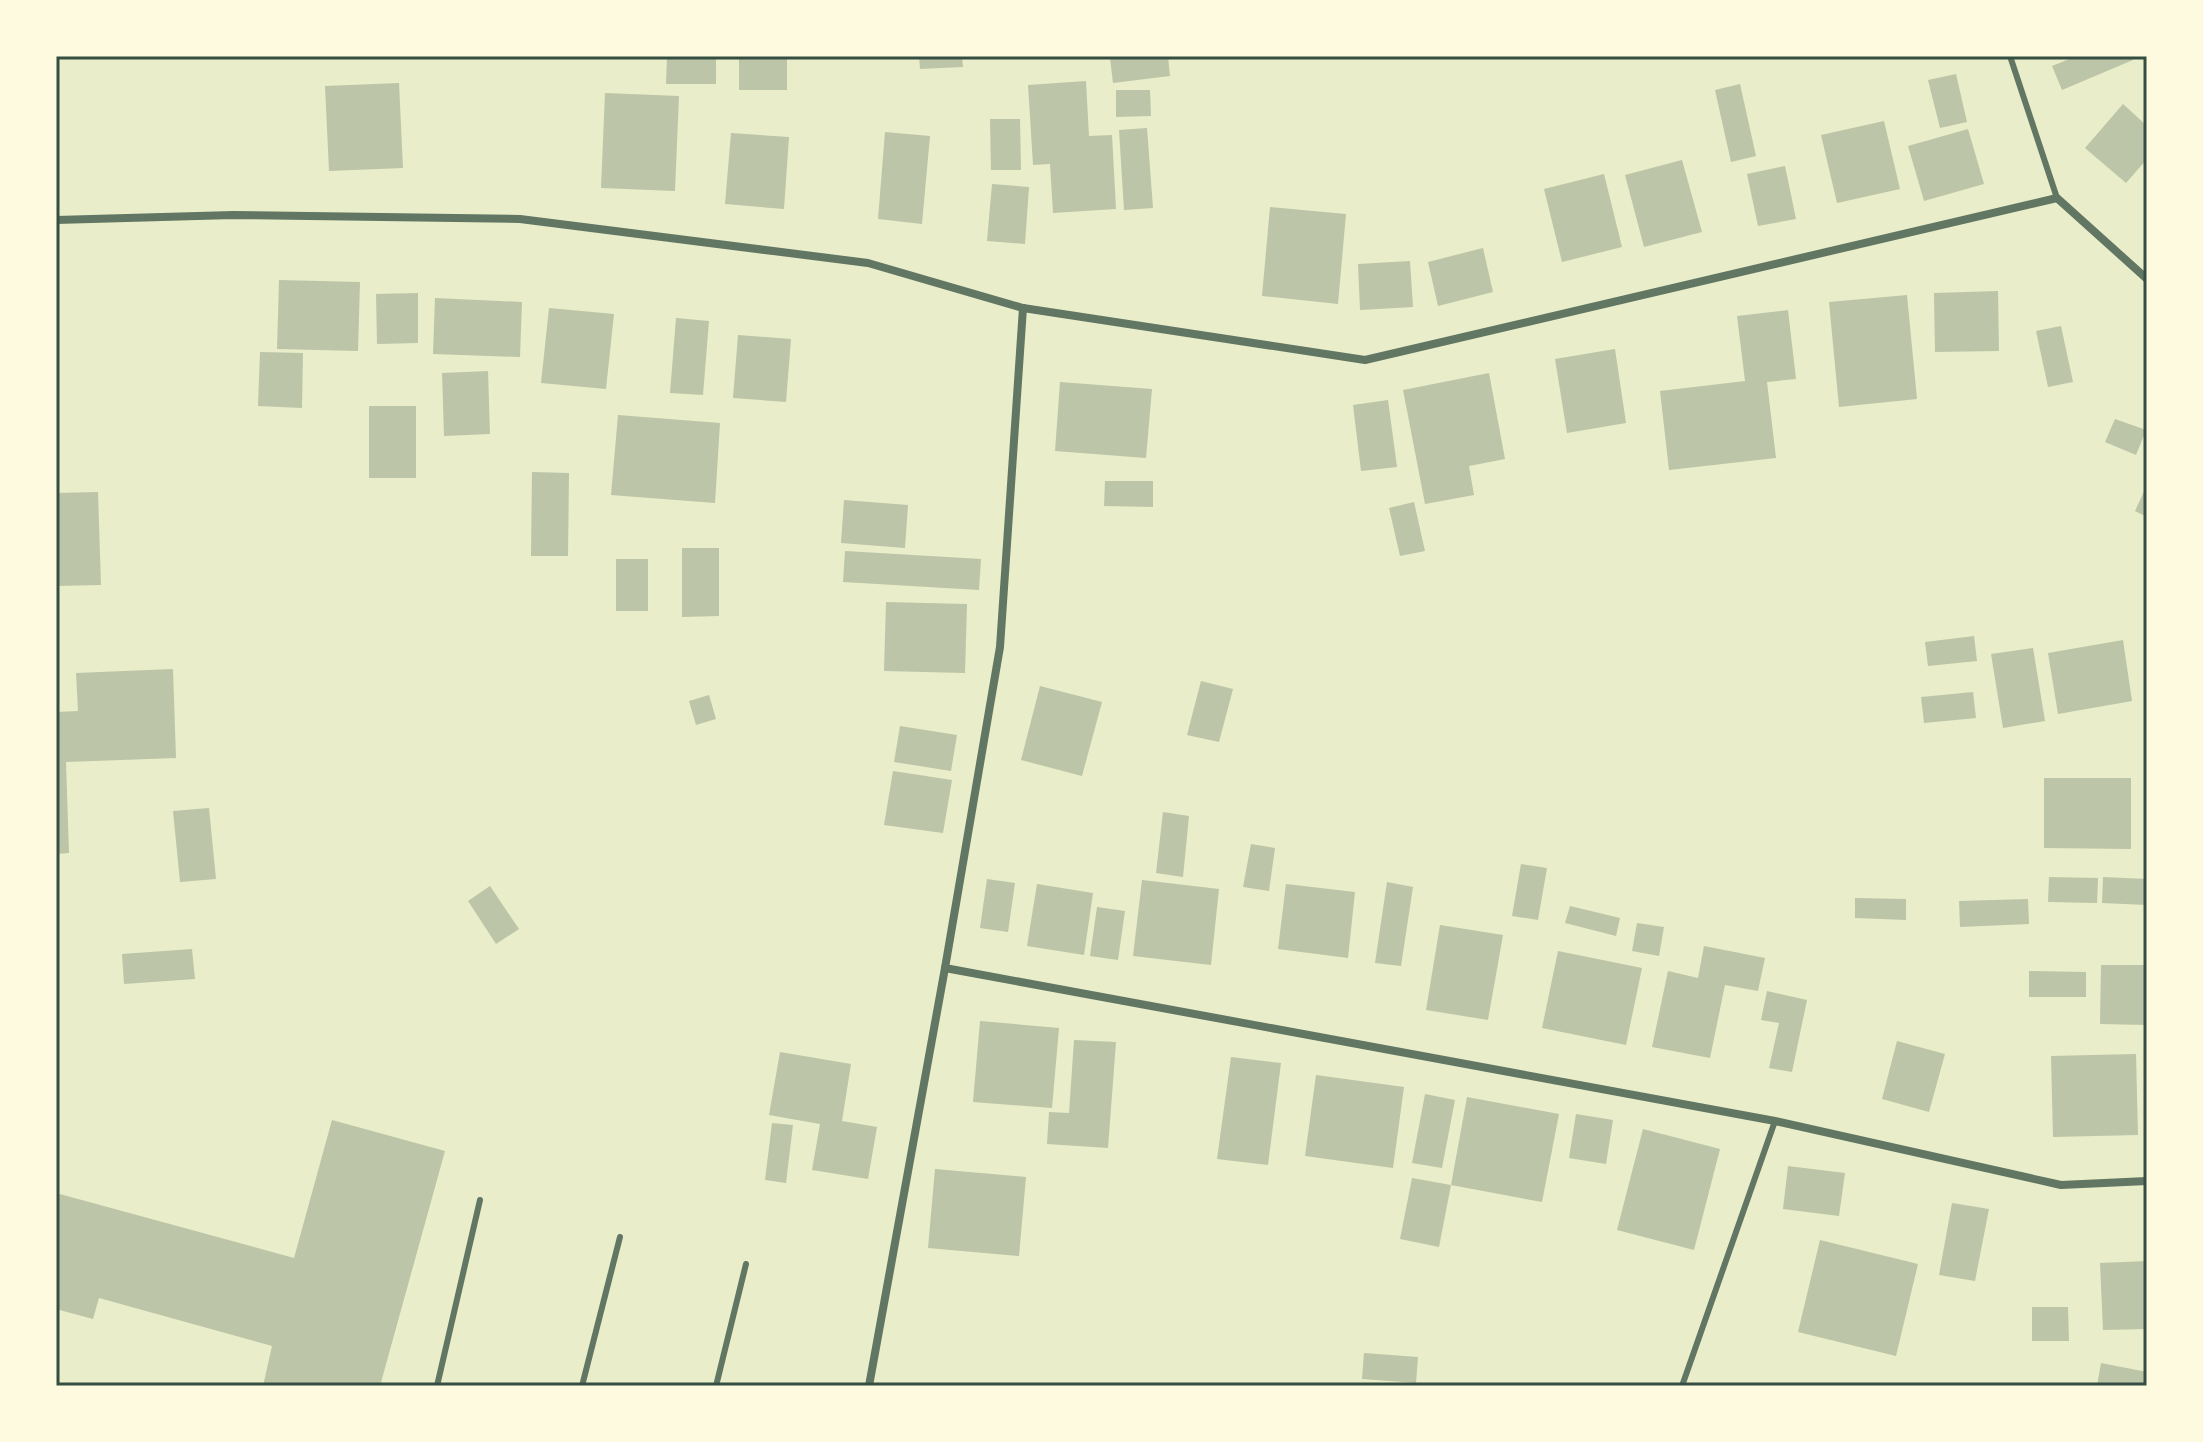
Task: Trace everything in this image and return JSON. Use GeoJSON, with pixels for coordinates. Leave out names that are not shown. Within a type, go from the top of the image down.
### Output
{"type":"FeatureCollection","features":[{"type":"Feature","properties":{"kind":"street"},"geometry":{"type":"LineString","coordinates":[[56,220],[233,215],[520,219],[868,263],[1023,308],[1365,360],[2057,198],[2147,279]]}},
{"type":"Feature","properties":{"kind":"street"},"geometry":{"type":"LineString","coordinates":[[869,1386],[1000,647],[1023,308]]}},
{"type":"Feature","properties":{"kind":"street"},"geometry":{"type":"LineString","coordinates":[[945,968],[1775,1121],[2061,1185],[2147,1181]]}},
{"type":"Feature","properties":{"kind":"lane"},"geometry":{"type":"LineString","coordinates":[[2010,56],[2057,198]]}},
{"type":"Feature","properties":{"kind":"lane"},"geometry":{"type":"LineString","coordinates":[[1682,1386],[1775,1121]]}},
{"type":"Feature","properties":{"kind":"lane"},"geometry":{"type":"LineString","coordinates":[[437,1386],[480,1200]]}},
{"type":"Feature","properties":{"kind":"lane"},"geometry":{"type":"LineString","coordinates":[[582,1386],[620,1237]]}},
{"type":"Feature","properties":{"kind":"lane"},"geometry":{"type":"LineString","coordinates":[[716,1386],[746,1264]]}},
{"type":"Feature","properties":{"kind":"building"},"geometry":{"type":"Polygon","coordinates":[[[667,56],[716,56],[716,84],[666,84],[667,56]]]}},
{"type":"Feature","properties":{"kind":"building"},"geometry":{"type":"Polygon","coordinates":[[[739,56],[787,56],[787,90],[739,90],[739,56]]]}},
{"type":"Feature","properties":{"kind":"building"},"geometry":{"type":"Polygon","coordinates":[[[919,56],[962,56],[963,67],[920,69],[919,56]]]}},
{"type":"Feature","properties":{"kind":"building"},"geometry":{"type":"Polygon","coordinates":[[[1168,56],[1170,76],[1113,83],[1110,58],[1168,56]]]}},
{"type":"Feature","properties":{"kind":"building"},"geometry":{"type":"Polygon","coordinates":[[[2077,56],[2131,56],[2133,60],[2062,90],[2052,66],[2077,56]]]}},
{"type":"Feature","properties":{"kind":"building"},"geometry":{"type":"Polygon","coordinates":[[[1956,74],[1967,122],[1940,128],[1928,80],[1956,74]]]}},
{"type":"Feature","properties":{"kind":"building"},"geometry":{"type":"Polygon","coordinates":[[[1086,81],[1089,136],[1112,135],[1116,209],[1053,213],[1050,164],[1033,165],[1028,85],[1086,81]]]}},
{"type":"Feature","properties":{"kind":"building"},"geometry":{"type":"Polygon","coordinates":[[[399,83],[403,168],[329,171],[325,86],[399,83]]]}},
{"type":"Feature","properties":{"kind":"building"},"geometry":{"type":"Polygon","coordinates":[[[1740,84],[1756,156],[1731,162],[1715,90],[1740,84]]]}},
{"type":"Feature","properties":{"kind":"building"},"geometry":{"type":"Polygon","coordinates":[[[1116,90],[1150,90],[1151,116],[1116,117],[1116,90]]]}},
{"type":"Feature","properties":{"kind":"building"},"geometry":{"type":"Polygon","coordinates":[[[605,93],[679,96],[675,191],[601,188],[605,93]]]}},
{"type":"Feature","properties":{"kind":"building"},"geometry":{"type":"Polygon","coordinates":[[[2123,104],[2147,126],[2147,159],[2126,183],[2085,148],[2123,104]]]}},
{"type":"Feature","properties":{"kind":"building"},"geometry":{"type":"Polygon","coordinates":[[[990,119],[1020,119],[1021,170],[991,170],[990,119]]]}},
{"type":"Feature","properties":{"kind":"building"},"geometry":{"type":"Polygon","coordinates":[[[1884,121],[1900,189],[1837,203],[1821,135],[1884,121]]]}},
{"type":"Feature","properties":{"kind":"building"},"geometry":{"type":"Polygon","coordinates":[[[1147,128],[1153,208],[1124,210],[1119,130],[1147,128]]]}},
{"type":"Feature","properties":{"kind":"building"},"geometry":{"type":"Polygon","coordinates":[[[1968,129],[1984,184],[1924,201],[1908,146],[1968,129]]]}},
{"type":"Feature","properties":{"kind":"building"},"geometry":{"type":"Polygon","coordinates":[[[885,132],[930,136],[922,224],[878,219],[885,132]]]}},
{"type":"Feature","properties":{"kind":"building"},"geometry":{"type":"Polygon","coordinates":[[[731,133],[789,137],[784,209],[725,204],[731,133]]]}},
{"type":"Feature","properties":{"kind":"building"},"geometry":{"type":"Polygon","coordinates":[[[1682,160],[1702,232],[1644,247],[1625,175],[1682,160]]]}},
{"type":"Feature","properties":{"kind":"building"},"geometry":{"type":"Polygon","coordinates":[[[1785,166],[1796,219],[1758,226],[1747,174],[1785,166]]]}},
{"type":"Feature","properties":{"kind":"building"},"geometry":{"type":"Polygon","coordinates":[[[1604,174],[1622,247],[1562,262],[1544,189],[1604,174]]]}},
{"type":"Feature","properties":{"kind":"building"},"geometry":{"type":"Polygon","coordinates":[[[992,184],[1029,187],[1025,244],[987,241],[992,184]]]}},
{"type":"Feature","properties":{"kind":"building"},"geometry":{"type":"Polygon","coordinates":[[[1270,207],[1346,214],[1338,304],[1262,296],[1270,207]]]}},
{"type":"Feature","properties":{"kind":"building"},"geometry":{"type":"Polygon","coordinates":[[[1483,248],[1493,292],[1438,306],[1428,262],[1483,248]]]}},
{"type":"Feature","properties":{"kind":"building"},"geometry":{"type":"Polygon","coordinates":[[[1410,261],[1413,307],[1360,310],[1358,264],[1410,261]]]}},
{"type":"Feature","properties":{"kind":"building"},"geometry":{"type":"Polygon","coordinates":[[[279,280],[360,282],[358,351],[277,349],[279,280]]]}},
{"type":"Feature","properties":{"kind":"building"},"geometry":{"type":"Polygon","coordinates":[[[1998,291],[1999,351],[1935,352],[1934,293],[1998,291]]]}},
{"type":"Feature","properties":{"kind":"building"},"geometry":{"type":"Polygon","coordinates":[[[418,293],[418,343],[377,344],[376,294],[418,293]]]}},
{"type":"Feature","properties":{"kind":"building"},"geometry":{"type":"Polygon","coordinates":[[[1907,295],[1917,399],[1839,407],[1829,302],[1907,295]]]}},
{"type":"Feature","properties":{"kind":"building"},"geometry":{"type":"Polygon","coordinates":[[[435,298],[522,302],[520,357],[433,354],[435,298]]]}},
{"type":"Feature","properties":{"kind":"building"},"geometry":{"type":"Polygon","coordinates":[[[549,308],[614,314],[606,389],[541,383],[549,308]]]}},
{"type":"Feature","properties":{"kind":"building"},"geometry":{"type":"Polygon","coordinates":[[[1788,310],[1796,379],[1767,382],[1776,458],[1669,470],[1660,391],[1745,381],[1737,316],[1788,310]]]}},
{"type":"Feature","properties":{"kind":"building"},"geometry":{"type":"Polygon","coordinates":[[[676,318],[709,321],[703,395],[670,393],[676,318]]]}},
{"type":"Feature","properties":{"kind":"building"},"geometry":{"type":"Polygon","coordinates":[[[2061,326],[2073,382],[2048,387],[2036,331],[2061,326]]]}},
{"type":"Feature","properties":{"kind":"building"},"geometry":{"type":"Polygon","coordinates":[[[738,335],[791,339],[786,402],[733,398],[738,335]]]}},
{"type":"Feature","properties":{"kind":"building"},"geometry":{"type":"Polygon","coordinates":[[[1615,349],[1626,423],[1567,433],[1555,359],[1615,349]]]}},
{"type":"Feature","properties":{"kind":"building"},"geometry":{"type":"Polygon","coordinates":[[[260,352],[303,353],[302,408],[258,406],[260,352]]]}},
{"type":"Feature","properties":{"kind":"building"},"geometry":{"type":"Polygon","coordinates":[[[488,371],[490,434],[444,436],[442,373],[488,371]]]}},
{"type":"Feature","properties":{"kind":"building"},"geometry":{"type":"Polygon","coordinates":[[[1489,373],[1505,459],[1469,466],[1474,495],[1425,504],[1403,390],[1489,373]]]}},
{"type":"Feature","properties":{"kind":"building"},"geometry":{"type":"Polygon","coordinates":[[[1060,382],[1152,389],[1146,458],[1055,451],[1060,382]]]}},
{"type":"Feature","properties":{"kind":"building"},"geometry":{"type":"Polygon","coordinates":[[[1388,400],[1397,467],[1361,471],[1353,405],[1388,400]]]}},
{"type":"Feature","properties":{"kind":"building"},"geometry":{"type":"Polygon","coordinates":[[[369,406],[416,406],[416,478],[369,478],[369,406]]]}},
{"type":"Feature","properties":{"kind":"building"},"geometry":{"type":"Polygon","coordinates":[[[618,415],[720,423],[715,503],[611,495],[618,415]]]}},
{"type":"Feature","properties":{"kind":"building"},"geometry":{"type":"Polygon","coordinates":[[[2115,419],[2146,430],[2136,455],[2105,442],[2115,419]]]}},
{"type":"Feature","properties":{"kind":"building"},"geometry":{"type":"Polygon","coordinates":[[[532,472],[569,473],[568,556],[531,556],[532,472]]]}},
{"type":"Feature","properties":{"kind":"building"},"geometry":{"type":"Polygon","coordinates":[[[1105,481],[1153,481],[1153,507],[1104,506],[1105,481]]]}},
{"type":"Feature","properties":{"kind":"building"},"geometry":{"type":"Polygon","coordinates":[[[2147,485],[2147,517],[2135,511],[2147,485]]]}},
{"type":"Feature","properties":{"kind":"building"},"geometry":{"type":"Polygon","coordinates":[[[98,492],[101,585],[56,586],[56,493],[98,492]]]}},
{"type":"Feature","properties":{"kind":"building"},"geometry":{"type":"Polygon","coordinates":[[[844,500],[908,505],[905,548],[841,543],[844,500]]]}},
{"type":"Feature","properties":{"kind":"building"},"geometry":{"type":"Polygon","coordinates":[[[1414,502],[1425,551],[1400,556],[1389,508],[1414,502]]]}},
{"type":"Feature","properties":{"kind":"building"},"geometry":{"type":"Polygon","coordinates":[[[682,548],[719,548],[719,616],[682,617],[682,548]]]}},
{"type":"Feature","properties":{"kind":"building"},"geometry":{"type":"Polygon","coordinates":[[[845,551],[981,559],[979,590],[843,582],[845,551]]]}},
{"type":"Feature","properties":{"kind":"building"},"geometry":{"type":"Polygon","coordinates":[[[616,559],[648,559],[648,611],[616,611],[616,559]]]}},
{"type":"Feature","properties":{"kind":"building"},"geometry":{"type":"Polygon","coordinates":[[[886,602],[967,604],[965,673],[884,671],[886,602]]]}},
{"type":"Feature","properties":{"kind":"building"},"geometry":{"type":"Polygon","coordinates":[[[1974,636],[1977,661],[1928,666],[1925,642],[1974,636]]]}},
{"type":"Feature","properties":{"kind":"building"},"geometry":{"type":"Polygon","coordinates":[[[2123,640],[2132,701],[2058,714],[2048,653],[2123,640]]]}},
{"type":"Feature","properties":{"kind":"building"},"geometry":{"type":"Polygon","coordinates":[[[2033,648],[2045,721],[2003,728],[1991,654],[2033,648]]]}},
{"type":"Feature","properties":{"kind":"building"},"geometry":{"type":"Polygon","coordinates":[[[173,669],[176,758],[66,762],[69,853],[56,854],[56,712],[78,711],[76,673],[173,669]]]}},
{"type":"Feature","properties":{"kind":"building"},"geometry":{"type":"Polygon","coordinates":[[[1201,681],[1233,689],[1219,742],[1187,735],[1201,681]]]}},
{"type":"Feature","properties":{"kind":"building"},"geometry":{"type":"Polygon","coordinates":[[[1040,686],[1102,702],[1082,776],[1021,760],[1040,686]]]}},
{"type":"Feature","properties":{"kind":"building"},"geometry":{"type":"Polygon","coordinates":[[[1973,692],[1976,718],[1924,723],[1921,697],[1973,692]]]}},
{"type":"Feature","properties":{"kind":"building"},"geometry":{"type":"Polygon","coordinates":[[[709,695],[716,719],[696,725],[689,701],[709,695]]]}},
{"type":"Feature","properties":{"kind":"building"},"geometry":{"type":"Polygon","coordinates":[[[900,726],[957,735],[951,771],[894,762],[900,726]]]}},
{"type":"Feature","properties":{"kind":"building"},"geometry":{"type":"Polygon","coordinates":[[[893,771],[952,780],[943,833],[884,825],[893,771]]]}},
{"type":"Feature","properties":{"kind":"building"},"geometry":{"type":"Polygon","coordinates":[[[2044,778],[2131,778],[2131,849],[2044,848],[2044,778]]]}},
{"type":"Feature","properties":{"kind":"building"},"geometry":{"type":"Polygon","coordinates":[[[209,808],[216,879],[180,882],[173,811],[209,808]]]}},
{"type":"Feature","properties":{"kind":"building"},"geometry":{"type":"Polygon","coordinates":[[[1163,812],[1189,816],[1183,877],[1156,873],[1163,812]]]}},
{"type":"Feature","properties":{"kind":"building"},"geometry":{"type":"Polygon","coordinates":[[[1251,844],[1275,848],[1269,891],[1243,887],[1251,844]]]}},
{"type":"Feature","properties":{"kind":"building"},"geometry":{"type":"Polygon","coordinates":[[[1521,864],[1547,868],[1538,920],[1512,916],[1521,864]]]}},
{"type":"Feature","properties":{"kind":"building"},"geometry":{"type":"Polygon","coordinates":[[[2049,877],[2098,878],[2097,903],[2048,902],[2049,877]]]}},
{"type":"Feature","properties":{"kind":"building"},"geometry":{"type":"Polygon","coordinates":[[[2103,877],[2147,879],[2147,905],[2102,903],[2103,877]]]}},
{"type":"Feature","properties":{"kind":"building"},"geometry":{"type":"Polygon","coordinates":[[[987,879],[1015,883],[1008,932],[980,928],[987,879]]]}},
{"type":"Feature","properties":{"kind":"building"},"geometry":{"type":"Polygon","coordinates":[[[1142,880],[1219,889],[1211,965],[1133,956],[1142,880]]]}},
{"type":"Feature","properties":{"kind":"building"},"geometry":{"type":"Polygon","coordinates":[[[1387,882],[1413,887],[1401,966],[1375,963],[1387,882]]]}},
{"type":"Feature","properties":{"kind":"building"},"geometry":{"type":"Polygon","coordinates":[[[1037,884],[1093,893],[1084,955],[1027,946],[1037,884]]]}},
{"type":"Feature","properties":{"kind":"building"},"geometry":{"type":"Polygon","coordinates":[[[1286,884],[1355,892],[1348,958],[1278,949],[1286,884]]]}},
{"type":"Feature","properties":{"kind":"building"},"geometry":{"type":"Polygon","coordinates":[[[490,886],[519,929],[496,944],[468,901],[490,886]]]}},
{"type":"Feature","properties":{"kind":"building"},"geometry":{"type":"Polygon","coordinates":[[[1855,898],[1906,899],[1906,920],[1855,918],[1855,898]]]}},
{"type":"Feature","properties":{"kind":"building"},"geometry":{"type":"Polygon","coordinates":[[[2028,899],[2029,924],[1960,927],[1959,901],[2028,899]]]}},
{"type":"Feature","properties":{"kind":"building"},"geometry":{"type":"Polygon","coordinates":[[[1570,906],[1620,918],[1616,936],[1565,923],[1570,906]]]}},
{"type":"Feature","properties":{"kind":"building"},"geometry":{"type":"Polygon","coordinates":[[[1097,907],[1125,911],[1118,960],[1090,956],[1097,907]]]}},
{"type":"Feature","properties":{"kind":"building"},"geometry":{"type":"Polygon","coordinates":[[[1637,923],[1664,927],[1659,956],[1632,951],[1637,923]]]}},
{"type":"Feature","properties":{"kind":"building"},"geometry":{"type":"Polygon","coordinates":[[[1440,925],[1503,935],[1488,1020],[1426,1010],[1440,925]]]}},
{"type":"Feature","properties":{"kind":"building"},"geometry":{"type":"Polygon","coordinates":[[[1704,946],[1765,958],[1758,991],[1725,985],[1710,1058],[1652,1047],[1668,971],[1698,978],[1704,946]]]}},
{"type":"Feature","properties":{"kind":"building"},"geometry":{"type":"Polygon","coordinates":[[[192,949],[195,979],[124,984],[122,954],[192,949]]]}},
{"type":"Feature","properties":{"kind":"building"},"geometry":{"type":"Polygon","coordinates":[[[1558,951],[1642,968],[1626,1045],[1542,1028],[1558,951]]]}},
{"type":"Feature","properties":{"kind":"building"},"geometry":{"type":"Polygon","coordinates":[[[2101,965],[2147,965],[2147,1025],[2100,1024],[2101,965]]]}},
{"type":"Feature","properties":{"kind":"building"},"geometry":{"type":"Polygon","coordinates":[[[2029,971],[2086,972],[2086,997],[2029,997],[2029,971]]]}},
{"type":"Feature","properties":{"kind":"building"},"geometry":{"type":"Polygon","coordinates":[[[1767,991],[1807,1000],[1792,1072],[1769,1068],[1779,1023],[1761,1020],[1767,991]]]}},
{"type":"Feature","properties":{"kind":"building"},"geometry":{"type":"Polygon","coordinates":[[[980,1021],[1059,1028],[1052,1108],[973,1102],[980,1021]]]}},
{"type":"Feature","properties":{"kind":"building"},"geometry":{"type":"Polygon","coordinates":[[[1074,1040],[1116,1042],[1108,1148],[1047,1144],[1049,1112],[1069,1113],[1074,1040]]]}},
{"type":"Feature","properties":{"kind":"building"},"geometry":{"type":"Polygon","coordinates":[[[1897,1041],[1945,1054],[1929,1112],[1882,1099],[1897,1041]]]}},
{"type":"Feature","properties":{"kind":"building"},"geometry":{"type":"Polygon","coordinates":[[[780,1052],[851,1064],[842,1121],[877,1127],[868,1179],[812,1170],[820,1124],[769,1115],[780,1052]]]}},
{"type":"Feature","properties":{"kind":"building"},"geometry":{"type":"Polygon","coordinates":[[[2136,1054],[2138,1135],[2053,1137],[2051,1056],[2136,1054]]]}},
{"type":"Feature","properties":{"kind":"building"},"geometry":{"type":"Polygon","coordinates":[[[1231,1057],[1281,1063],[1268,1165],[1217,1159],[1231,1057]]]}},
{"type":"Feature","properties":{"kind":"building"},"geometry":{"type":"Polygon","coordinates":[[[1316,1075],[1404,1087],[1393,1168],[1305,1156],[1316,1075]]]}},
{"type":"Feature","properties":{"kind":"building"},"geometry":{"type":"Polygon","coordinates":[[[1425,1094],[1455,1100],[1442,1168],[1412,1163],[1425,1094]]]}},
{"type":"Feature","properties":{"kind":"building"},"geometry":{"type":"Polygon","coordinates":[[[1467,1097],[1559,1114],[1542,1202],[1451,1185],[1467,1097]]]}},
{"type":"Feature","properties":{"kind":"building"},"geometry":{"type":"Polygon","coordinates":[[[1576,1114],[1613,1120],[1606,1164],[1569,1158],[1576,1114]]]}},
{"type":"Feature","properties":{"kind":"building"},"geometry":{"type":"Polygon","coordinates":[[[332,1120],[445,1151],[380,1386],[263,1386],[272,1346],[99,1298],[93,1319],[56,1309],[56,1193],[294,1258],[332,1120]]]}},
{"type":"Feature","properties":{"kind":"building"},"geometry":{"type":"Polygon","coordinates":[[[772,1123],[793,1125],[786,1183],[765,1180],[772,1123]]]}},
{"type":"Feature","properties":{"kind":"building"},"geometry":{"type":"Polygon","coordinates":[[[1643,1129],[1720,1149],[1694,1250],[1617,1230],[1643,1129]]]}},
{"type":"Feature","properties":{"kind":"building"},"geometry":{"type":"Polygon","coordinates":[[[1788,1166],[1845,1173],[1839,1216],[1783,1209],[1788,1166]]]}},
{"type":"Feature","properties":{"kind":"building"},"geometry":{"type":"Polygon","coordinates":[[[935,1169],[1026,1177],[1019,1256],[928,1248],[935,1169]]]}},
{"type":"Feature","properties":{"kind":"building"},"geometry":{"type":"Polygon","coordinates":[[[1412,1178],[1451,1185],[1439,1247],[1400,1239],[1412,1178]]]}},
{"type":"Feature","properties":{"kind":"building"},"geometry":{"type":"Polygon","coordinates":[[[1952,1203],[1989,1209],[1975,1281],[1939,1275],[1952,1203]]]}},
{"type":"Feature","properties":{"kind":"building"},"geometry":{"type":"Polygon","coordinates":[[[1820,1240],[1918,1264],[1896,1356],[1798,1332],[1820,1240]]]}},
{"type":"Feature","properties":{"kind":"building"},"geometry":{"type":"Polygon","coordinates":[[[2147,1261],[2147,1329],[2103,1330],[2100,1263],[2147,1261]]]}},
{"type":"Feature","properties":{"kind":"building"},"geometry":{"type":"Polygon","coordinates":[[[2032,1307],[2068,1307],[2069,1341],[2032,1341],[2032,1307]]]}},
{"type":"Feature","properties":{"kind":"building"},"geometry":{"type":"Polygon","coordinates":[[[1364,1353],[1418,1357],[1416,1383],[1362,1379],[1364,1353]]]}},
{"type":"Feature","properties":{"kind":"building"},"geometry":{"type":"Polygon","coordinates":[[[2101,1363],[2147,1372],[2147,1386],[2097,1386],[2101,1363]]]}}]}
